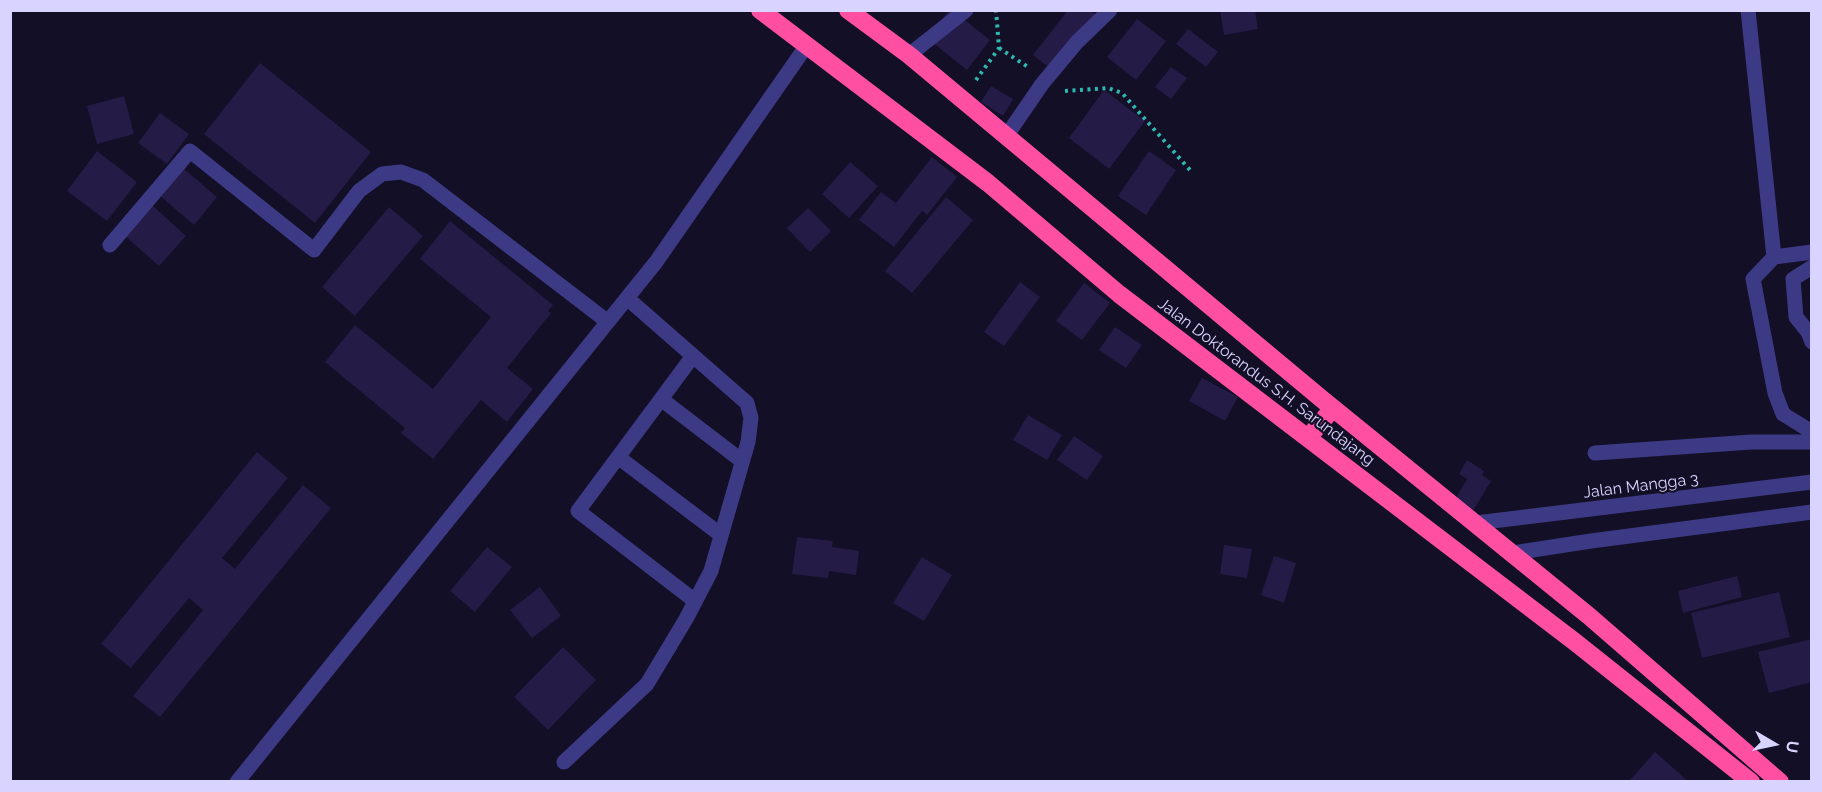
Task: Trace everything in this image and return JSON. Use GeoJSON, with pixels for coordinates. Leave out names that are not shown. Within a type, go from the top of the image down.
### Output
{"type":"FeatureCollection","features":[{"type":"Feature","properties":{"kind":"highway","name":"Jalan Doktorandus S.H. Sarundajang"},"geometry":{"type":"LineString","coordinates":[[760,10],[988,183],[1119,294],[1566,635],[1751,782]]}},
{"type":"Feature","properties":{"kind":"highway"},"geometry":{"type":"LineString","coordinates":[[848,10],[963,99],[1333,408],[1513,553],[1780,782]]}},
{"type":"Feature","properties":{"kind":"highway"},"geometry":{"type":"LineString","coordinates":[[1308,438],[1333,408]]}},
{"type":"Feature","properties":{"kind":"street"},"geometry":{"type":"LineString","coordinates":[[909,55],[966,10]]}},
{"type":"Feature","properties":{"kind":"street"},"geometry":{"type":"LineString","coordinates":[[1006,135],[1042,84],[1110,10]]}},
{"type":"Feature","properties":{"kind":"street"},"geometry":{"type":"LineString","coordinates":[[1748,10],[1774,257]]}},
{"type":"Feature","properties":{"kind":"street"},"geometry":{"type":"LineString","coordinates":[[237,782],[674,238],[807,45]]}},
{"type":"Feature","properties":{"kind":"street"},"geometry":{"type":"LineString","coordinates":[[110,245],[189,151],[314,250],[359,191],[382,174],[400,172],[423,180],[608,322]]}},
{"type":"Feature","properties":{"kind":"street"},"geometry":{"type":"LineString","coordinates":[[1812,252],[1774,257],[1752,279],[1775,393],[1783,414],[1812,432]]}},
{"type":"Feature","properties":{"kind":"street"},"geometry":{"type":"LineString","coordinates":[[1812,267],[1793,279],[1796,317],[1808,332],[1812,342]]}},
{"type":"Feature","properties":{"kind":"street"},"geometry":{"type":"LineString","coordinates":[[564,762],[647,684],[695,601],[711,571],[748,442],[752,418],[747,403],[627,298]]}},
{"type":"Feature","properties":{"kind":"street"},"geometry":{"type":"LineString","coordinates":[[693,356],[578,511],[695,601]]}},
{"type":"Feature","properties":{"kind":"street"},"geometry":{"type":"LineString","coordinates":[[661,399],[742,461]]}},
{"type":"Feature","properties":{"kind":"street"},"geometry":{"type":"LineString","coordinates":[[1595,453],[1751,442],[1812,442]]}},
{"type":"Feature","properties":{"kind":"street"},"geometry":{"type":"LineString","coordinates":[[618,458],[721,535]]}},
{"type":"Feature","properties":{"kind":"street","name":"Jalan Mangga 3"},"geometry":{"type":"LineString","coordinates":[[1476,524],[1812,482]]}},
{"type":"Feature","properties":{"kind":"street"},"geometry":{"type":"LineString","coordinates":[[1513,553],[1812,512]]}},
{"type":"Feature","properties":{"kind":"path"},"geometry":{"type":"LineString","coordinates":[[963,99],[999,48],[996,10]]}},
{"type":"Feature","properties":{"kind":"path"},"geometry":{"type":"LineString","coordinates":[[1064,91],[1108,88],[1122,93],[1190,170]]}},
{"type":"Feature","properties":{"kind":"building"},"geometry":{"type":"Polygon","coordinates":[[[949,10],[990,40],[967,70],[928,39],[949,10]]]}},
{"type":"Feature","properties":{"kind":"building"},"geometry":{"type":"Polygon","coordinates":[[[1068,10],[1090,10],[1102,20],[1059,75],[1033,55],[1068,10]]]}},
{"type":"Feature","properties":{"kind":"building"},"geometry":{"type":"Polygon","coordinates":[[[1220,10],[1255,10],[1258,29],[1224,35],[1220,10]]]}},
{"type":"Feature","properties":{"kind":"building"},"geometry":{"type":"Polygon","coordinates":[[[1137,19],[1166,41],[1136,80],[1107,57],[1137,19]]]}},
{"type":"Feature","properties":{"kind":"building"},"geometry":{"type":"Polygon","coordinates":[[[1188,29],[1218,52],[1206,67],[1176,44],[1188,29]]]}},
{"type":"Feature","properties":{"kind":"building"},"geometry":{"type":"Polygon","coordinates":[[[260,63],[371,152],[315,223],[204,134],[260,63]]]}},
{"type":"Feature","properties":{"kind":"building"},"geometry":{"type":"Polygon","coordinates":[[[1171,67],[1187,78],[1171,99],[1155,87],[1171,67]]]}},
{"type":"Feature","properties":{"kind":"building"},"geometry":{"type":"Polygon","coordinates":[[[991,86],[1013,99],[1003,116],[981,102],[991,86]]]}},
{"type":"Feature","properties":{"kind":"building"},"geometry":{"type":"Polygon","coordinates":[[[1104,90],[1145,121],[1109,169],[1069,138],[1104,90]]]}},
{"type":"Feature","properties":{"kind":"building"},"geometry":{"type":"Polygon","coordinates":[[[124,96],[134,134],[97,144],[87,106],[124,96]]]}},
{"type":"Feature","properties":{"kind":"building"},"geometry":{"type":"Polygon","coordinates":[[[160,113],[189,134],[167,164],[138,143],[160,113]]]}},
{"type":"Feature","properties":{"kind":"building"},"geometry":{"type":"Polygon","coordinates":[[[97,151],[137,182],[107,221],[67,191],[97,151]]]}},
{"type":"Feature","properties":{"kind":"building"},"geometry":{"type":"Polygon","coordinates":[[[1149,151],[1176,170],[1146,215],[1118,196],[1149,151]]]}},
{"type":"Feature","properties":{"kind":"building"},"geometry":{"type":"Polygon","coordinates":[[[932,157],[957,177],[927,215],[922,211],[894,247],[859,220],[881,192],[896,203],[932,157]]]}},
{"type":"Feature","properties":{"kind":"building"},"geometry":{"type":"Polygon","coordinates":[[[850,162],[878,186],[849,218],[822,194],[850,162]]]}},
{"type":"Feature","properties":{"kind":"building"},"geometry":{"type":"Polygon","coordinates":[[[183,168],[217,197],[194,225],[160,196],[183,168]]]}},
{"type":"Feature","properties":{"kind":"building"},"geometry":{"type":"Polygon","coordinates":[[[946,197],[973,220],[912,293],[885,271],[946,197]]]}},
{"type":"Feature","properties":{"kind":"building"},"geometry":{"type":"Polygon","coordinates":[[[152,205],[186,236],[159,266],[124,235],[152,205]]]}},
{"type":"Feature","properties":{"kind":"building"},"geometry":{"type":"Polygon","coordinates":[[[389,207],[423,236],[355,316],[322,287],[389,207]]]}},
{"type":"Feature","properties":{"kind":"building"},"geometry":{"type":"Polygon","coordinates":[[[808,208],[831,231],[810,252],[787,228],[808,208]]]}},
{"type":"Feature","properties":{"kind":"building"},"geometry":{"type":"Polygon","coordinates":[[[450,221],[553,305],[548,311],[551,313],[507,368],[533,389],[507,422],[481,400],[433,459],[401,433],[405,428],[325,362],[355,325],[433,389],[491,317],[420,259],[450,221]]]}},
{"type":"Feature","properties":{"kind":"building"},"geometry":{"type":"Polygon","coordinates":[[[1020,282],[1040,297],[1004,346],[984,332],[1020,282]]]}},
{"type":"Feature","properties":{"kind":"building"},"geometry":{"type":"Polygon","coordinates":[[[1084,283],[1110,303],[1082,340],[1056,321],[1084,283]]]}},
{"type":"Feature","properties":{"kind":"building"},"geometry":{"type":"Polygon","coordinates":[[[1115,327],[1142,345],[1126,368],[1099,350],[1115,327]]]}},
{"type":"Feature","properties":{"kind":"building"},"geometry":{"type":"Polygon","coordinates":[[[1202,378],[1238,397],[1225,421],[1189,401],[1202,378]]]}},
{"type":"Feature","properties":{"kind":"building"},"geometry":{"type":"Polygon","coordinates":[[[1028,415],[1062,435],[1047,460],[1013,440],[1028,415]]]}},
{"type":"Feature","properties":{"kind":"building"},"geometry":{"type":"Polygon","coordinates":[[[1074,436],[1103,456],[1087,480],[1057,460],[1074,436]]]}},
{"type":"Feature","properties":{"kind":"building"},"geometry":{"type":"Polygon","coordinates":[[[257,452],[288,478],[222,558],[235,569],[303,485],[331,508],[160,717],[133,696],[203,610],[189,598],[131,668],[101,644],[257,452]]]}},
{"type":"Feature","properties":{"kind":"building"},"geometry":{"type":"Polygon","coordinates":[[[1467,460],[1484,471],[1482,475],[1491,481],[1471,514],[1453,503],[1467,479],[1459,474],[1467,460]]]}},
{"type":"Feature","properties":{"kind":"building"},"geometry":{"type":"Polygon","coordinates":[[[797,537],[833,541],[832,547],[859,551],[856,575],[829,571],[828,578],[792,574],[797,537]]]}},
{"type":"Feature","properties":{"kind":"building"},"geometry":{"type":"Polygon","coordinates":[[[1224,545],[1252,549],[1247,578],[1220,574],[1224,545]]]}},
{"type":"Feature","properties":{"kind":"building"},"geometry":{"type":"Polygon","coordinates":[[[487,547],[512,567],[475,612],[450,591],[487,547]]]}},
{"type":"Feature","properties":{"kind":"building"},"geometry":{"type":"Polygon","coordinates":[[[1274,556],[1296,563],[1284,603],[1261,595],[1274,556]]]}},
{"type":"Feature","properties":{"kind":"building"},"geometry":{"type":"Polygon","coordinates":[[[922,557],[952,575],[924,621],[893,603],[922,557]]]}},
{"type":"Feature","properties":{"kind":"building"},"geometry":{"type":"Polygon","coordinates":[[[1737,576],[1742,597],[1683,613],[1678,591],[1737,576]]]}},
{"type":"Feature","properties":{"kind":"building"},"geometry":{"type":"Polygon","coordinates":[[[540,587],[561,616],[532,638],[510,610],[540,587]]]}},
{"type":"Feature","properties":{"kind":"building"},"geometry":{"type":"Polygon","coordinates":[[[1779,592],[1790,637],[1702,658],[1691,613],[1779,592]]]}},
{"type":"Feature","properties":{"kind":"building"},"geometry":{"type":"Polygon","coordinates":[[[1812,639],[1812,682],[1769,693],[1758,652],[1812,639]]]}},
{"type":"Feature","properties":{"kind":"building"},"geometry":{"type":"Polygon","coordinates":[[[563,647],[596,680],[548,730],[514,697],[563,647]]]}},
{"type":"Feature","properties":{"kind":"building"},"geometry":{"type":"Polygon","coordinates":[[[1655,752],[1689,782],[1631,782],[1630,780],[1655,752]]]}}]}
